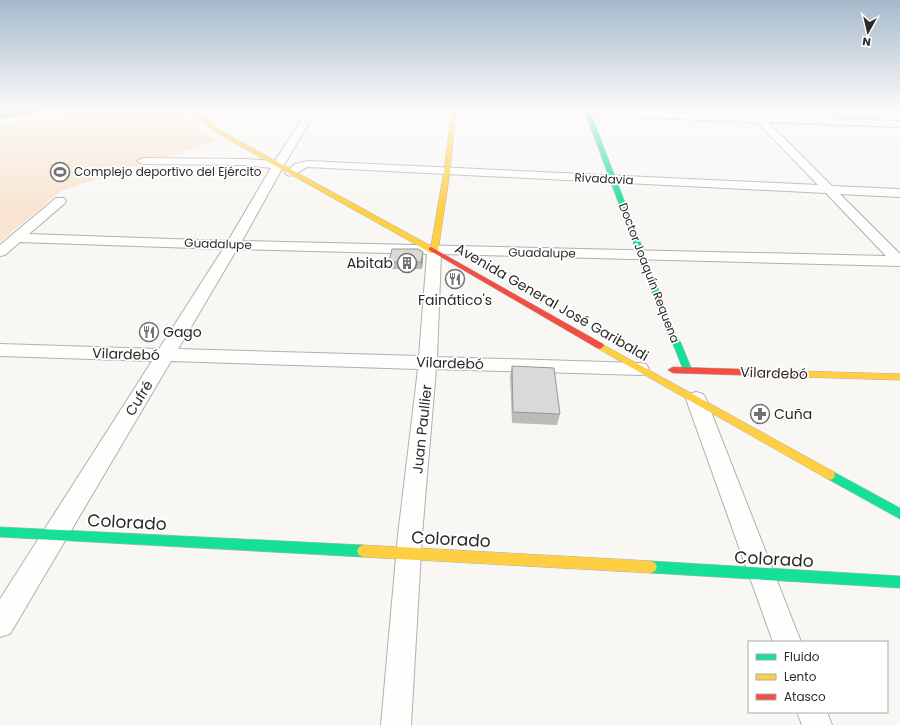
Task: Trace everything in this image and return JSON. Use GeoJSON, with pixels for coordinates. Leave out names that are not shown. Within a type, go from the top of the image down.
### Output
{"type":"FeatureCollection","features":[{"type":"Feature","properties":{"kind":"street","name":"Avenida General José Garibaldi"},"geometry":{"type":"LineString","coordinates":[[239,143],[259,154],[280,161],[291,173],[434,251],[640,369],[900,514]]}},
{"type":"Feature","properties":{"kind":"street","name":"Cufré"},"geometry":{"type":"LineString","coordinates":[[0,624],[166,355],[292,143]]}},
{"type":"Feature","properties":{"kind":"street","name":"Juan Paullier"},"geometry":{"type":"LineString","coordinates":[[396,725],[408,553],[426,393],[434,251],[450,143]]}},
{"type":"Feature","properties":{"kind":"street","name":"Doctor Joaquín Requena"},"geometry":{"type":"LineString","coordinates":[[599,143],[672,336],[677,343],[687,370]]}},
{"type":"Feature","properties":{"kind":"street"},"geometry":{"type":"LineString","coordinates":[[784,143],[900,261]]}},
{"type":"Feature","properties":{"kind":"street"},"geometry":{"type":"LineString","coordinates":[[245,162],[259,154]]}},
{"type":"Feature","properties":{"kind":"street","name":"Rivadavia"},"geometry":{"type":"LineString","coordinates":[[143,161],[280,161],[308,164],[900,193]]}},
{"type":"Feature","properties":{"kind":"street"},"geometry":{"type":"LineString","coordinates":[[291,173],[299,166],[308,164]]}},
{"type":"Feature","properties":{"kind":"street"},"geometry":{"type":"LineString","coordinates":[[0,252],[60,201]]}},
{"type":"Feature","properties":{"kind":"street","name":"Guadalupe"},"geometry":{"type":"LineString","coordinates":[[16,238],[434,251],[641,254],[900,261]]}},
{"type":"Feature","properties":{"kind":"street","name":"Vilardebó"},"geometry":{"type":"LineString","coordinates":[[0,350],[900,377]]}},
{"type":"Feature","properties":{"kind":"street"},"geometry":{"type":"LineString","coordinates":[[696,399],[763,574],[787,641]]}},
{"type":"Feature","properties":{"kind":"street","name":"Colorado"},"geometry":{"type":"LineString","coordinates":[[0,532],[408,553],[900,582]]}},
{"type":"Feature","properties":{"kind":"street"},"geometry":{"type":"LineString","coordinates":[[812,713],[817,725]]}},
{"type":"Feature","properties":{"kind":"shaded area","name":"Complejo deportivo del Ejército"},"geometry":{"type":"Polygon","coordinates":[[[0,143],[211,143],[163,158],[141,159],[138,163],[143,164],[61,191],[0,242],[0,143]]]}},
{"type":"Feature","properties":{"kind":"building"},"geometry":{"type":"Polygon","coordinates":[[[392,249],[418,249],[423,252],[421,262],[389,262],[392,249]]]}},
{"type":"Feature","properties":{"kind":"building"},"geometry":{"type":"Polygon","coordinates":[[[512,366],[554,368],[560,414],[513,412],[512,366]]]}},
{"type":"Feature","properties":{"kind":"traffic: fast"},"geometry":{"type":"LineString","coordinates":[[599,143],[672,336],[677,343],[687,370]]}},
{"type":"Feature","properties":{"kind":"traffic: fast"},"geometry":{"type":"LineString","coordinates":[[830,475],[900,514]]}},
{"type":"Feature","properties":{"kind":"traffic: fast"},"geometry":{"type":"LineString","coordinates":[[0,532],[363,551]]}},
{"type":"Feature","properties":{"kind":"traffic: fast"},"geometry":{"type":"LineString","coordinates":[[651,567],[900,582]]}},
{"type":"Feature","properties":{"kind":"traffic: slow"},"geometry":{"type":"LineString","coordinates":[[239,143],[431,249]]}},
{"type":"Feature","properties":{"kind":"traffic: slow"},"geometry":{"type":"LineString","coordinates":[[434,251],[450,143]]}},
{"type":"Feature","properties":{"kind":"traffic: slow"},"geometry":{"type":"LineString","coordinates":[[600,346],[830,475]]}},
{"type":"Feature","properties":{"kind":"traffic: slow"},"geometry":{"type":"LineString","coordinates":[[801,374],[900,377]]}},
{"type":"Feature","properties":{"kind":"traffic: slow"},"geometry":{"type":"LineString","coordinates":[[363,551],[651,567]]}},
{"type":"Feature","properties":{"kind":"traffic: jam"},"geometry":{"type":"LineString","coordinates":[[431,249],[600,346]]}},
{"type":"Feature","properties":{"kind":"traffic: jam"},"geometry":{"type":"LineString","coordinates":[[673,370],[801,374]]}},
{"type":"Feature","properties":{"kind":"place","name":"Complejo deportivo del Ejército"},"geometry":{"type":"Point","coordinates":[60,172]}},
{"type":"Feature","properties":{"kind":"place","name":"Abitab"},"geometry":{"type":"Point","coordinates":[407,263]}},
{"type":"Feature","properties":{"kind":"place","name":"Fainático's"},"geometry":{"type":"Point","coordinates":[455,279]}},
{"type":"Feature","properties":{"kind":"place","name":"Gago"},"geometry":{"type":"Point","coordinates":[149,332]}},
{"type":"Feature","properties":{"kind":"place","name":"Cuña"},"geometry":{"type":"Point","coordinates":[760,414]}}]}
